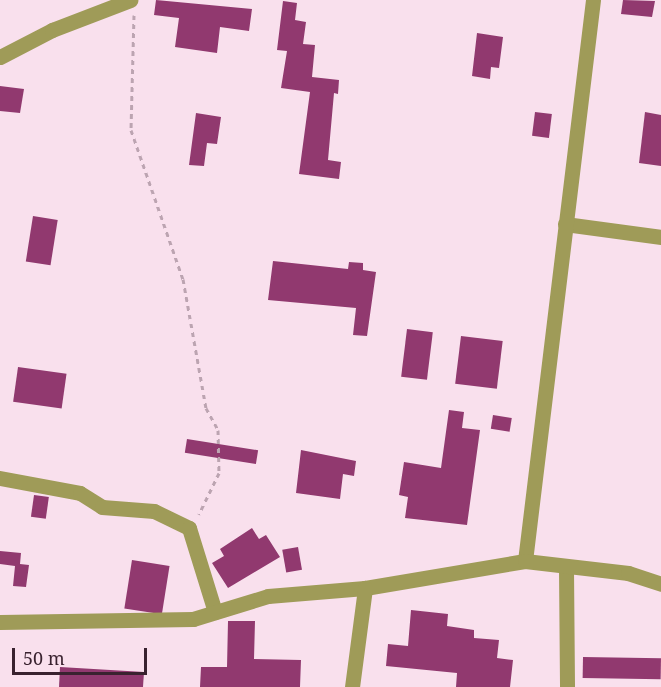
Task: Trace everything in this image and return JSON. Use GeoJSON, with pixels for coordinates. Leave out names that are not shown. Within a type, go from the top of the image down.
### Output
{"type":"FeatureCollection","features":[{"type":"Feature","properties":{"kind":"street"},"geometry":{"type":"LineString","coordinates":[[525,561],[593,0]]}},
{"type":"Feature","properties":{"kind":"street"},"geometry":{"type":"LineString","coordinates":[[0,57],[52,30],[132,5]]}},
{"type":"Feature","properties":{"kind":"street"},"geometry":{"type":"LineString","coordinates":[[565,225],[661,237]]}},
{"type":"Feature","properties":{"kind":"street"},"geometry":{"type":"LineString","coordinates":[[0,478],[80,493],[102,507],[154,512],[189,528],[214,612]]}},
{"type":"Feature","properties":{"kind":"street"},"geometry":{"type":"LineString","coordinates":[[0,622],[193,619],[268,596],[365,588],[525,561],[566,569],[628,573],[661,584]]}},
{"type":"Feature","properties":{"kind":"street"},"geometry":{"type":"LineString","coordinates":[[566,569],[567,687]]}},
{"type":"Feature","properties":{"kind":"street"},"geometry":{"type":"LineString","coordinates":[[352,687],[365,588]]}},
{"type":"Feature","properties":{"kind":"path"},"geometry":{"type":"LineString","coordinates":[[132,5],[131,130],[183,279],[206,408],[218,430],[219,473],[211,497],[189,528]]}},
{"type":"Feature","properties":{"kind":"building"},"geometry":{"type":"Polygon","coordinates":[[[156,0],[252,9],[249,31],[220,27],[217,53],[175,47],[179,18],[154,15],[156,0]]]}},
{"type":"Feature","properties":{"kind":"building"},"geometry":{"type":"Polygon","coordinates":[[[623,0],[655,1],[652,17],[621,14],[623,0]]]}},
{"type":"Feature","properties":{"kind":"building"},"geometry":{"type":"Polygon","coordinates":[[[283,1],[297,3],[295,20],[306,22],[303,44],[315,45],[312,77],[339,80],[338,94],[334,93],[328,160],[341,162],[339,179],[299,174],[310,92],[281,88],[287,51],[277,50],[283,1]]]}},
{"type":"Feature","properties":{"kind":"building"},"geometry":{"type":"Polygon","coordinates":[[[477,33],[503,37],[499,68],[491,67],[490,79],[472,76],[477,33]]]}},
{"type":"Feature","properties":{"kind":"building"},"geometry":{"type":"Polygon","coordinates":[[[0,86],[24,89],[20,113],[0,111],[0,86]]]}},
{"type":"Feature","properties":{"kind":"building"},"geometry":{"type":"Polygon","coordinates":[[[535,112],[552,114],[549,138],[532,136],[535,112]]]}},
{"type":"Feature","properties":{"kind":"building"},"geometry":{"type":"Polygon","coordinates":[[[645,112],[661,115],[661,166],[639,163],[645,112]]]}},
{"type":"Feature","properties":{"kind":"building"},"geometry":{"type":"Polygon","coordinates":[[[196,113],[221,117],[217,144],[207,143],[204,166],[189,165],[196,113]]]}},
{"type":"Feature","properties":{"kind":"building"},"geometry":{"type":"Polygon","coordinates":[[[33,216],[58,220],[50,265],[26,261],[33,216]]]}},
{"type":"Feature","properties":{"kind":"building"},"geometry":{"type":"Polygon","coordinates":[[[273,261],[348,269],[349,262],[363,263],[363,270],[376,272],[367,336],[353,335],[356,308],[268,300],[273,261]]]}},
{"type":"Feature","properties":{"kind":"building"},"geometry":{"type":"Polygon","coordinates":[[[407,329],[433,332],[427,380],[401,377],[407,329]]]}},
{"type":"Feature","properties":{"kind":"building"},"geometry":{"type":"Polygon","coordinates":[[[461,336],[503,341],[497,389],[455,384],[461,336]]]}},
{"type":"Feature","properties":{"kind":"building"},"geometry":{"type":"Polygon","coordinates":[[[18,367],[67,374],[62,408],[13,402],[18,367]]]}},
{"type":"Feature","properties":{"kind":"building"},"geometry":{"type":"Polygon","coordinates":[[[449,410],[464,412],[462,428],[480,430],[467,525],[405,518],[408,497],[399,495],[404,462],[441,468],[449,410]]]}},
{"type":"Feature","properties":{"kind":"building"},"geometry":{"type":"Polygon","coordinates":[[[493,415],[512,418],[510,432],[491,429],[493,415]]]}},
{"type":"Feature","properties":{"kind":"building"},"geometry":{"type":"Polygon","coordinates":[[[187,439],[258,450],[256,464],[185,453],[187,439]]]}},
{"type":"Feature","properties":{"kind":"building"},"geometry":{"type":"Polygon","coordinates":[[[301,450],[356,461],[354,476],[343,474],[340,499],[296,493],[301,450]]]}},
{"type":"Feature","properties":{"kind":"building"},"geometry":{"type":"Polygon","coordinates":[[[34,495],[49,497],[46,519],[31,517],[34,495]]]}},
{"type":"Feature","properties":{"kind":"building"},"geometry":{"type":"Polygon","coordinates":[[[252,528],[259,539],[266,535],[280,557],[228,588],[212,563],[224,556],[220,549],[252,528]]]}},
{"type":"Feature","properties":{"kind":"building"},"geometry":{"type":"Polygon","coordinates":[[[298,547],[302,570],[286,572],[282,550],[298,547]]]}},
{"type":"Feature","properties":{"kind":"building"},"geometry":{"type":"Polygon","coordinates":[[[0,551],[21,553],[20,564],[29,565],[26,587],[13,586],[15,566],[0,564],[0,551]]]}},
{"type":"Feature","properties":{"kind":"building"},"geometry":{"type":"Polygon","coordinates":[[[132,560],[170,566],[162,614],[124,608],[132,560]]]}},
{"type":"Feature","properties":{"kind":"building"},"geometry":{"type":"Polygon","coordinates":[[[411,610],[448,614],[447,626],[474,630],[474,638],[499,640],[497,658],[513,660],[510,687],[456,687],[457,673],[386,666],[388,644],[408,646],[411,610]]]}},
{"type":"Feature","properties":{"kind":"building"},"geometry":{"type":"Polygon","coordinates":[[[228,621],[255,621],[254,659],[301,660],[300,687],[200,687],[201,667],[227,667],[228,621]]]}},
{"type":"Feature","properties":{"kind":"building"},"geometry":{"type":"Polygon","coordinates":[[[583,657],[661,658],[661,679],[583,678],[583,657]]]}},
{"type":"Feature","properties":{"kind":"building"},"geometry":{"type":"Polygon","coordinates":[[[60,667],[144,672],[143,687],[59,687],[60,667]]]}}]}
